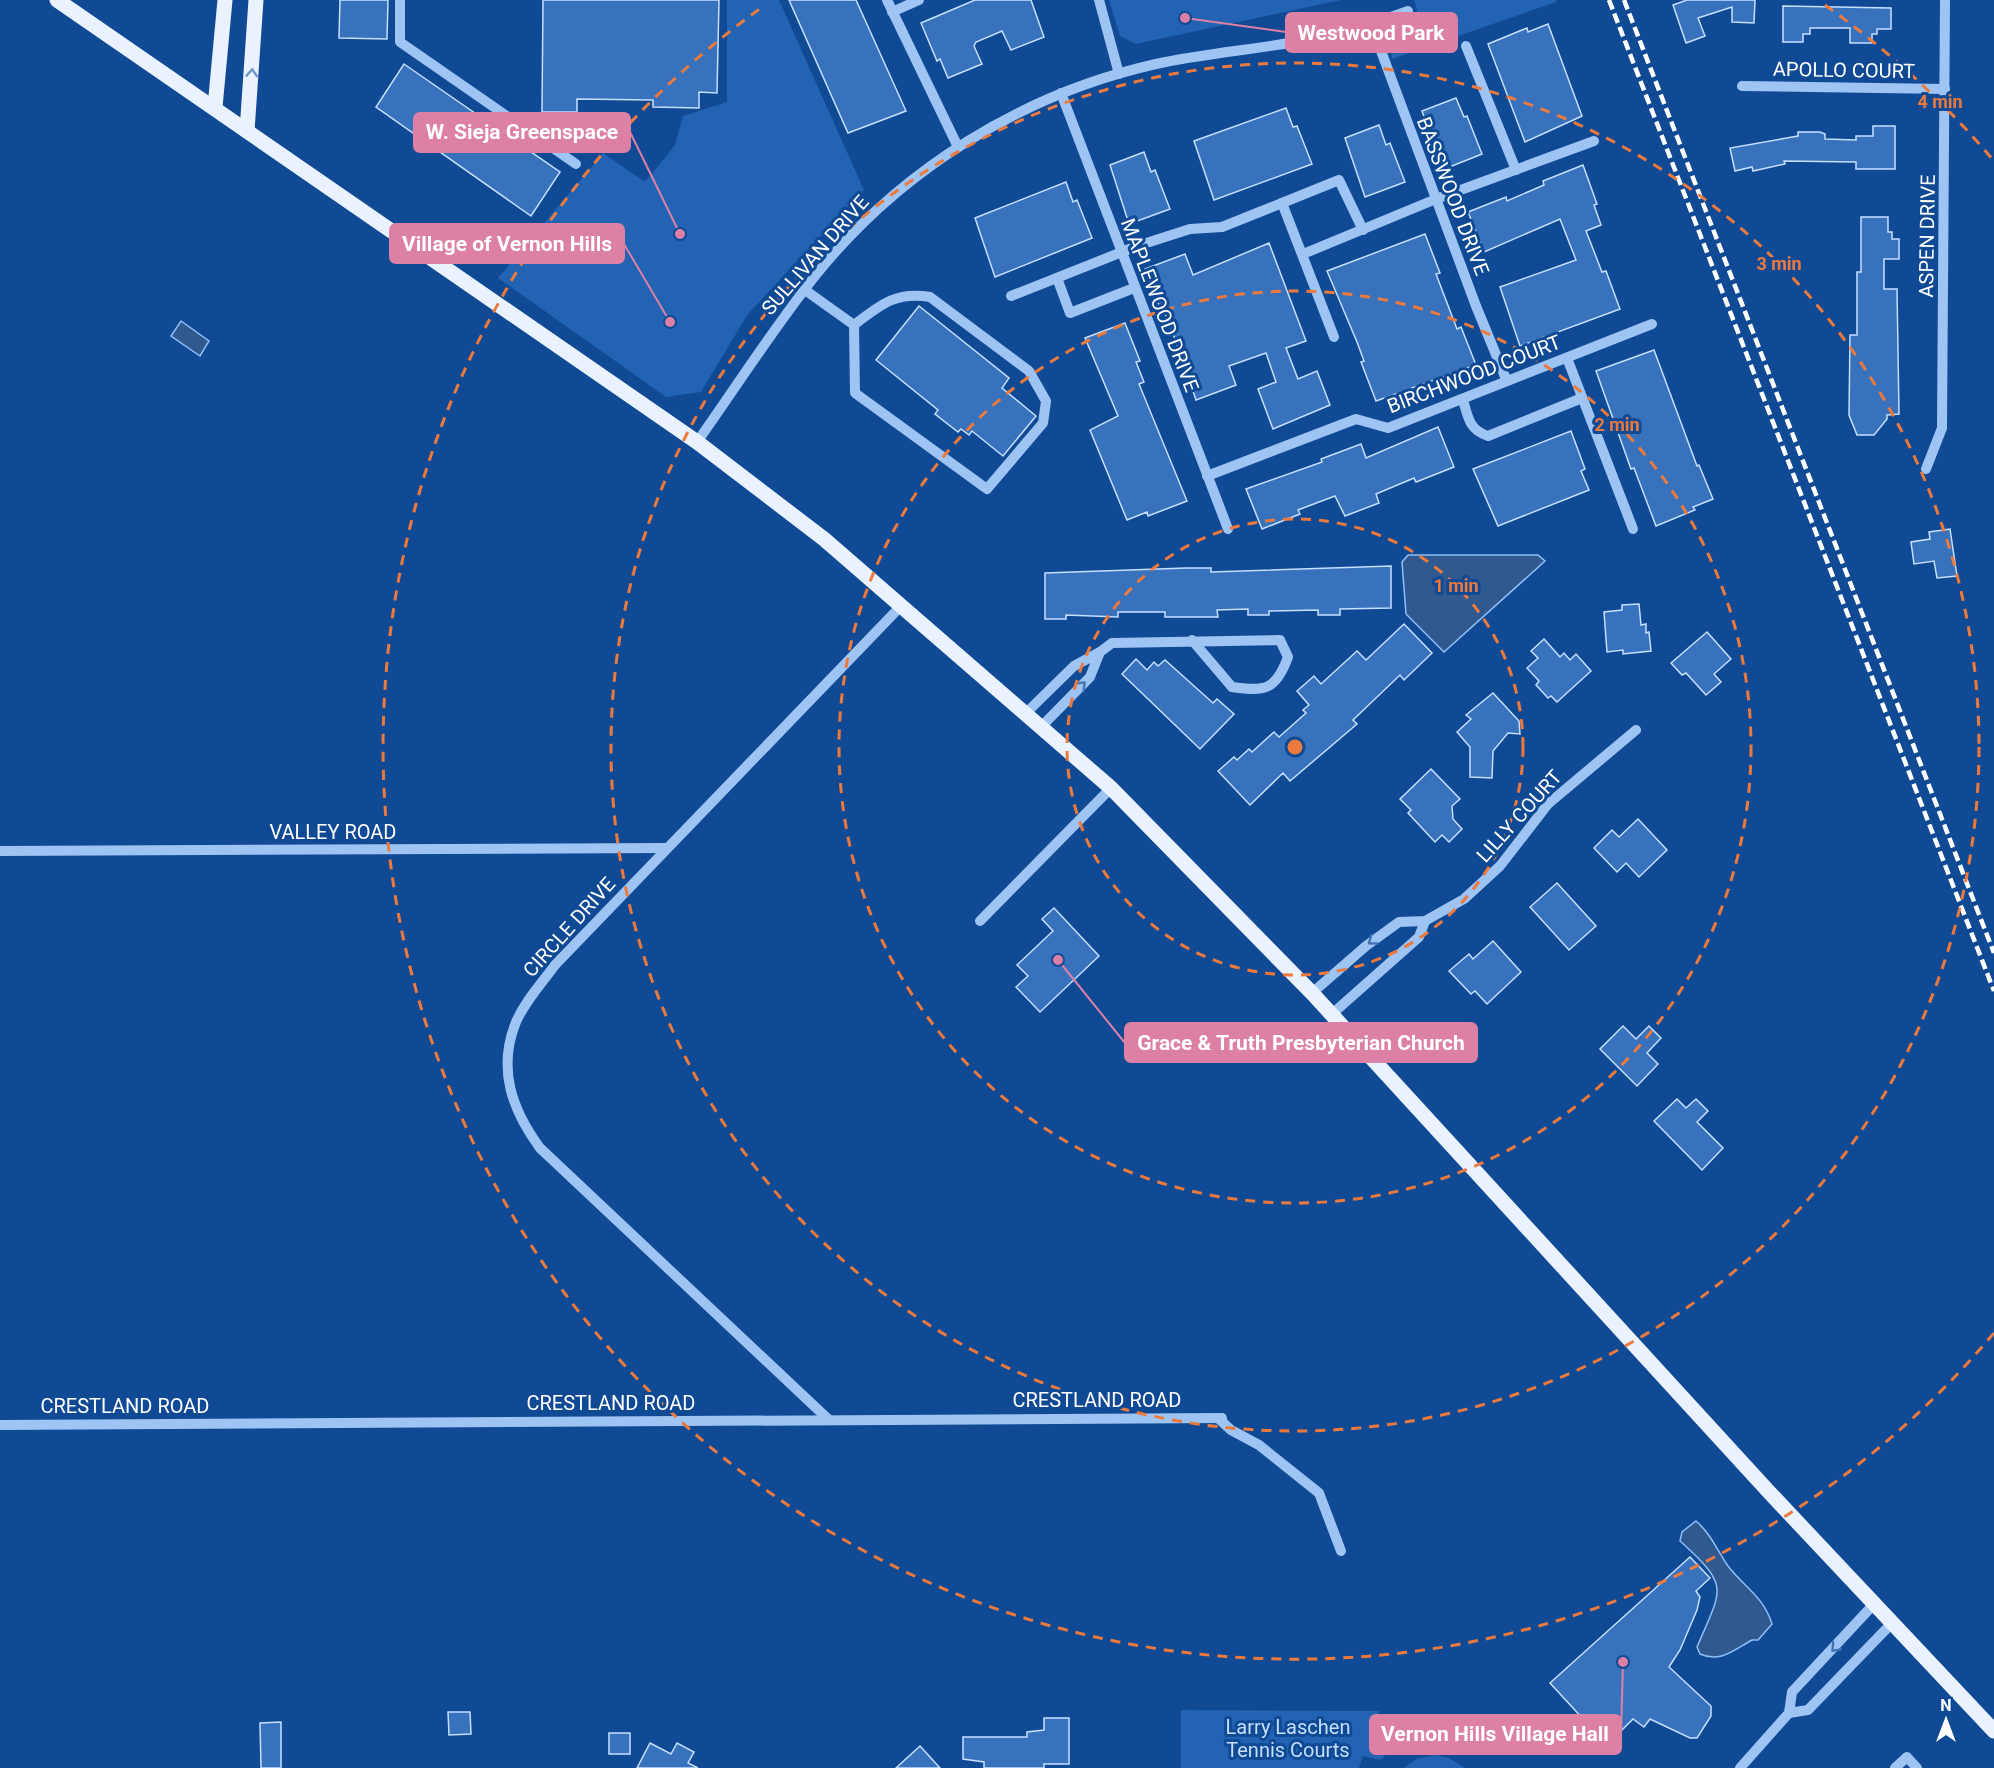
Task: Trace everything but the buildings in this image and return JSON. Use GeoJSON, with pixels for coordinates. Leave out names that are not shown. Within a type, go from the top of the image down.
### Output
{"type":"FeatureCollection","features":[{"type":"Feature","properties":{"kind":"main road"},"geometry":{"type":"LineString","coordinates":[[57,0],[697,442],[807,526],[1026,713],[1111,789],[1332,1014],[1874,1604],[1994,1731]]}},
{"type":"Feature","properties":{"kind":"main road"},"geometry":{"type":"LineString","coordinates":[[215,108],[225,0]]}},
{"type":"Feature","properties":{"kind":"main road"},"geometry":{"type":"LineString","coordinates":[[247,131],[256,0]]}},
{"type":"Feature","properties":{"kind":"street"},"geometry":{"type":"LineString","coordinates":[[400,0],[400,42],[576,164]]}},
{"type":"Feature","properties":{"kind":"street"},"geometry":{"type":"LineString","coordinates":[[887,0],[958,147]]}},
{"type":"Feature","properties":{"kind":"street"},"geometry":{"type":"LineString","coordinates":[[892,12],[919,0]]}},
{"type":"Feature","properties":{"kind":"street"},"geometry":{"type":"LineString","coordinates":[[1099,0],[1119,74]]}},
{"type":"Feature","properties":{"kind":"street","name":"ASPEN DRIVE"},"geometry":{"type":"LineString","coordinates":[[1926,469],[1942,428],[1945,0]]}},
{"type":"Feature","properties":{"kind":"street","name":"SULLIVAN DRIVE"},"geometry":{"type":"LineString","coordinates":[[697,442],[767,339],[852,234],[924,170],[958,147],[1061,93],[1119,74],[1157,64],[1323,37],[1408,11]]}},
{"type":"Feature","properties":{"kind":"street","name":"BASSWOOD DRIVE"},"geometry":{"type":"LineString","coordinates":[[1371,24],[1506,379]]}},
{"type":"Feature","properties":{"kind":"street"},"geometry":{"type":"LineString","coordinates":[[1466,46],[1516,170]]}},
{"type":"Feature","properties":{"kind":"street","name":"APOLLO COURT"},"geometry":{"type":"LineString","coordinates":[[1742,86],[1945,89]]}},
{"type":"Feature","properties":{"kind":"street","name":"MAPLEWOOD DRIVE"},"geometry":{"type":"LineString","coordinates":[[1061,93],[1228,529]]}},
{"type":"Feature","properties":{"kind":"street"},"geometry":{"type":"LineString","coordinates":[[1303,254],[1436,199],[1594,141]]}},
{"type":"Feature","properties":{"kind":"street"},"geometry":{"type":"LineString","coordinates":[[1011,296],[1190,229],[1222,227],[1339,180],[1362,230]]}},
{"type":"Feature","properties":{"kind":"street"},"geometry":{"type":"LineString","coordinates":[[1282,202],[1334,337]]}},
{"type":"Feature","properties":{"kind":"street"},"geometry":{"type":"LineString","coordinates":[[1057,278],[1070,313],[1134,288]]}},
{"type":"Feature","properties":{"kind":"street"},"geometry":{"type":"LineString","coordinates":[[805,290],[854,325]]}},
{"type":"Feature","properties":{"kind":"street"},"geometry":{"type":"LineString","coordinates":[[912,294],[930,297],[1029,371],[1046,401],[1043,423],[987,489],[855,393],[854,325],[891,299],[912,294]]}},
{"type":"Feature","properties":{"kind":"street","name":"BIRCHWOOD COURT"},"geometry":{"type":"LineString","coordinates":[[1207,476],[1356,420],[1388,428],[1463,400],[1506,379],[1567,358],[1652,324]]}},
{"type":"Feature","properties":{"kind":"street"},"geometry":{"type":"LineString","coordinates":[[1567,358],[1633,529]]}},
{"type":"Feature","properties":{"kind":"street"},"geometry":{"type":"LineString","coordinates":[[1463,400],[1469,422],[1477,432],[1488,436],[1582,398]]}},
{"type":"Feature","properties":{"kind":"street","name":"CIRCLE DRIVE"},"geometry":{"type":"LineString","coordinates":[[829,1420],[540,1148],[521,1122],[512,1101],[509,1054],[516,1023],[526,1004],[555,965],[900,607]]}},
{"type":"Feature","properties":{"kind":"street"},"geometry":{"type":"LineString","coordinates":[[1026,713],[1074,666],[1112,643],[1192,640],[1280,640],[1288,657],[1280,678],[1259,691],[1232,687],[1192,640]]}},
{"type":"Feature","properties":{"kind":"street"},"geometry":{"type":"LineString","coordinates":[[1041,727],[1090,677],[1100,652]]}},
{"type":"Feature","properties":{"kind":"street","name":"LILLY COURT"},"geometry":{"type":"LineString","coordinates":[[1312,993],[1366,946],[1399,922],[1425,921],[1464,899],[1500,866],[1548,804],[1636,730]]}},
{"type":"Feature","properties":{"kind":"street"},"geometry":{"type":"LineString","coordinates":[[980,921],[1111,789]]}},
{"type":"Feature","properties":{"kind":"street","name":"VALLEY ROAD"},"geometry":{"type":"LineString","coordinates":[[0,851],[666,848]]}},
{"type":"Feature","properties":{"kind":"street","name":"LILLY COURT"},"geometry":{"type":"LineString","coordinates":[[1332,1014],[1419,937],[1425,921]]}},
{"type":"Feature","properties":{"kind":"street","name":"CRESTLAND ROAD"},"geometry":{"type":"LineString","coordinates":[[0,1425],[1220,1418],[1231,1430],[1259,1445],[1319,1493],[1335,1528],[1341,1551]]}},
{"type":"Feature","properties":{"kind":"street"},"geometry":{"type":"LineString","coordinates":[[1740,1768],[1789,1713],[1792,1692],[1874,1604]]}},
{"type":"Feature","properties":{"kind":"street"},"geometry":{"type":"LineString","coordinates":[[1789,1713],[1808,1710],[1892,1623]]}},
{"type":"Feature","properties":{"kind":"street"},"geometry":{"type":"LineString","coordinates":[[1895,1768],[1907,1757],[1917,1768]]}},
{"type":"Feature","properties":{"kind":"green space"},"geometry":{"type":"Polygon","coordinates":[[[727,0],[779,0],[864,190],[748,314],[701,392],[666,397],[498,278],[603,153],[645,182],[675,145],[683,116],[727,102],[727,0]]]}},
{"type":"Feature","properties":{"kind":"green space"},"geometry":{"type":"Polygon","coordinates":[[[1109,0],[1341,0],[1136,44],[1120,36],[1109,0]]]}},
{"type":"Feature","properties":{"kind":"green space"},"geometry":{"type":"Polygon","coordinates":[[[1414,0],[1556,0],[1556,2],[1392,59],[1392,43],[1397,33],[1420,20],[1414,0]]]}},
{"type":"Feature","properties":{"kind":"green space","name":"Larry Laschen Tennis Courts"},"geometry":{"type":"Polygon","coordinates":[[[1181,1710],[1378,1711],[1396,1746],[1380,1760],[1363,1756],[1359,1768],[1181,1768],[1181,1710]]]}},
{"type":"Feature","properties":{"kind":"green space"},"geometry":{"type":"Polygon","coordinates":[[[1435,1755],[1449,1758],[1465,1768],[1404,1768],[1416,1759],[1435,1755]]]}},
{"type":"Feature","properties":{"kind":"shaded area"},"geometry":{"type":"Polygon","coordinates":[[[181,321],[209,341],[200,356],[171,336],[181,321]]]}},
{"type":"Feature","properties":{"kind":"shaded area"},"geometry":{"type":"Polygon","coordinates":[[[1408,555],[1538,555],[1545,561],[1444,652],[1406,614],[1402,562],[1408,555]]]}},
{"type":"Feature","properties":{"kind":"shaded area"},"geometry":{"type":"Polygon","coordinates":[[[1696,1521],[1710,1537],[1728,1566],[1759,1599],[1772,1624],[1758,1640],[1752,1640],[1733,1651],[1714,1657],[1700,1654],[1697,1647],[1712,1612],[1717,1589],[1708,1569],[1680,1541],[1682,1532],[1696,1521]]]}},
{"type":"Feature","properties":{"kind":"railway"},"geometry":{"type":"LineString","coordinates":[[1609,0],[1994,991]]}},
{"type":"Feature","properties":{"kind":"railway"},"geometry":{"type":"LineString","coordinates":[[1624,0],[1994,953]]}},
{"type":"Feature","properties":{"kind":"place","name":"Westwood Park"},"geometry":{"type":"Point","coordinates":[1185,18]}},
{"type":"Feature","properties":{"kind":"place","name":"W. Sieja Greenspace"},"geometry":{"type":"Point","coordinates":[680,234]}},
{"type":"Feature","properties":{"kind":"place","name":"Village of Vernon Hills"},"geometry":{"type":"Point","coordinates":[670,322]}},
{"type":"Feature","properties":{"kind":"place","name":"Grace & Truth Presbyterian Church"},"geometry":{"type":"Point","coordinates":[1058,960]}},
{"type":"Feature","properties":{"kind":"place","name":"Vernon Hills Village Hall"},"geometry":{"type":"Point","coordinates":[1623,1662]}}]}
